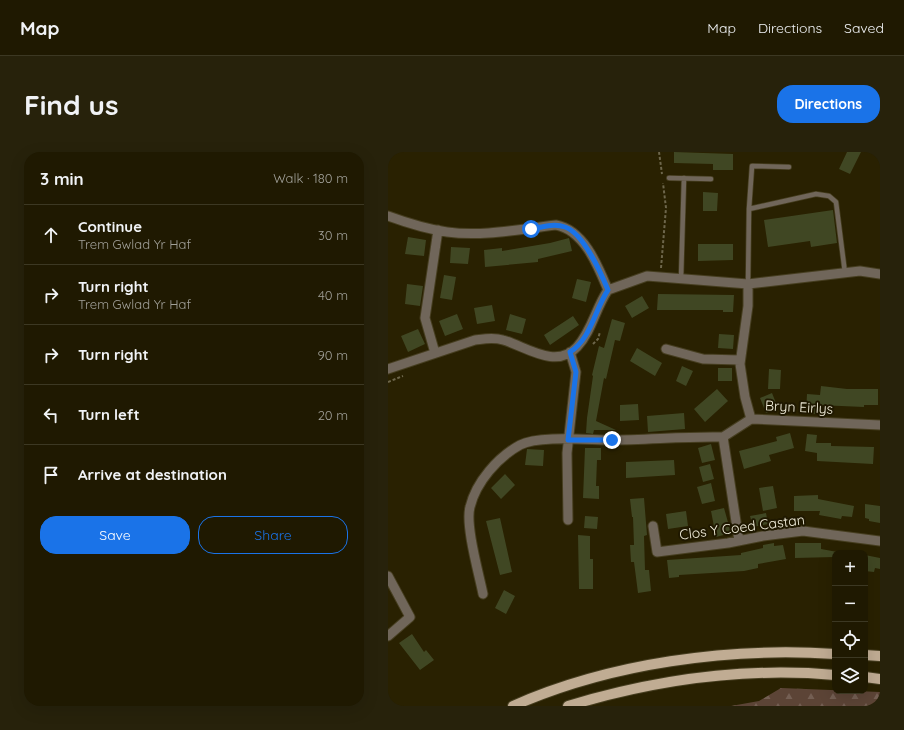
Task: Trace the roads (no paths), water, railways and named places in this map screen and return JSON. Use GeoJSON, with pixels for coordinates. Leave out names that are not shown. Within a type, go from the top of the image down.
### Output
{"type":"FeatureCollection","features":[{"type":"Feature","properties":{"kind":"main road"},"geometry":{"type":"LineString","coordinates":[[513,706],[578,681],[634,667],[752,654],[832,654]]}},
{"type":"Feature","properties":{"kind":"main road"},"geometry":{"type":"LineString","coordinates":[[868,655],[880,656]]}},
{"type":"Feature","properties":{"kind":"main road"},"geometry":{"type":"LineString","coordinates":[[568,706],[608,694],[662,683],[723,675],[775,673],[832,675]]}},
{"type":"Feature","properties":{"kind":"main road"},"geometry":{"type":"LineString","coordinates":[[868,677],[880,679]]}},
{"type":"Feature","properties":{"kind":"street"},"geometry":{"type":"LineString","coordinates":[[388,216],[417,226],[447,232],[479,233],[556,225],[566,227],[575,233],[582,242],[600,270],[608,290]]}},
{"type":"Feature","properties":{"kind":"street"},"geometry":{"type":"LineString","coordinates":[[435,353],[425,318],[438,230]]}},
{"type":"Feature","properties":{"kind":"street"},"geometry":{"type":"LineString","coordinates":[[388,369],[475,340],[490,338],[503,340],[533,353],[545,356],[563,356],[577,348],[586,334],[608,290],[647,276],[748,284],[860,271],[880,274]]}},
{"type":"Feature","properties":{"kind":"street"},"geometry":{"type":"LineString","coordinates":[[748,284],[748,306],[740,360],[745,397],[751,419]]}},
{"type":"Feature","properties":{"kind":"street"},"geometry":{"type":"LineString","coordinates":[[666,349],[703,359],[740,360]]}},
{"type":"Feature","properties":{"kind":"street"},"geometry":{"type":"LineString","coordinates":[[568,520],[568,440],[576,372],[570,352]]}},
{"type":"Feature","properties":{"kind":"street","name":"Bryn Eirlys"},"geometry":{"type":"LineString","coordinates":[[722,437],[751,419],[880,425]]}},
{"type":"Feature","properties":{"kind":"street"},"geometry":{"type":"LineString","coordinates":[[483,594],[470,528],[469,508],[476,489],[501,459],[521,444],[546,439],[568,440],[722,437],[739,541]]}},
{"type":"Feature","properties":{"kind":"street","name":"Clos Y Coed Castan"},"geometry":{"type":"LineString","coordinates":[[653,526],[656,552],[803,531],[880,541]]}},
{"type":"Feature","properties":{"kind":"street"},"geometry":{"type":"LineString","coordinates":[[388,576],[410,616],[388,636]]}},
{"type":"Feature","properties":{"kind":"lane"},"geometry":{"type":"LineString","coordinates":[[748,284],[749,209],[752,166],[789,167]]}},
{"type":"Feature","properties":{"kind":"lane"},"geometry":{"type":"LineString","coordinates":[[669,178],[711,179]]}},
{"type":"Feature","properties":{"kind":"lane"},"geometry":{"type":"LineString","coordinates":[[681,279],[684,178]]}},
{"type":"Feature","properties":{"kind":"lane"},"geometry":{"type":"LineString","coordinates":[[749,209],[816,194],[829,196],[836,202],[845,273]]}}]}
